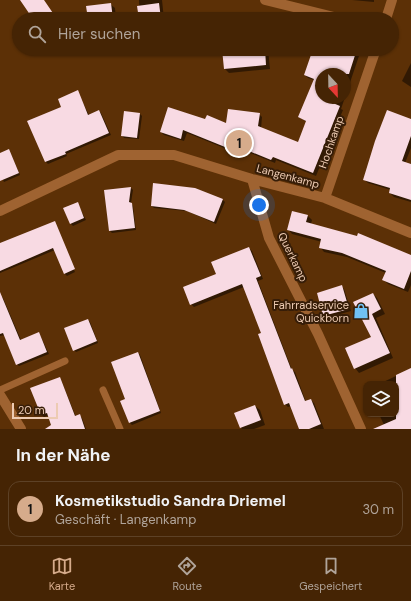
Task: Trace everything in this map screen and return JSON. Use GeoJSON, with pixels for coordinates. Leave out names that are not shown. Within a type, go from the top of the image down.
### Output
{"type":"FeatureCollection","features":[{"type":"Feature","properties":{"kind":"street"},"geometry":{"type":"LineString","coordinates":[[265,0],[314,12]]}},
{"type":"Feature","properties":{"kind":"street"},"geometry":{"type":"LineString","coordinates":[[388,12],[392,0]]}},
{"type":"Feature","properties":{"kind":"street","name":"Hochkamp"},"geometry":{"type":"LineString","coordinates":[[325,198],[374,56]]}},
{"type":"Feature","properties":{"kind":"street","name":"Langenkamp"},"geometry":{"type":"LineString","coordinates":[[0,211],[118,155],[174,155],[252,179],[325,198],[411,233]]}},
{"type":"Feature","properties":{"kind":"street","name":"Querkamp"},"geometry":{"type":"LineString","coordinates":[[252,179],[270,238],[318,334],[361,429]]}},
{"type":"Feature","properties":{"kind":"street"},"geometry":{"type":"LineString","coordinates":[[0,395],[21,429]]}},
{"type":"Feature","properties":{"kind":"lane"},"geometry":{"type":"LineString","coordinates":[[0,390],[65,362]]}},
{"type":"Feature","properties":{"kind":"lane"},"geometry":{"type":"LineString","coordinates":[[103,390],[120,429]]}},
{"type":"Feature","properties":{"kind":"building"},"geometry":{"type":"Polygon","coordinates":[[[20,0],[44,0],[52,12],[28,12],[20,0]]]}},
{"type":"Feature","properties":{"kind":"building"},"geometry":{"type":"Polygon","coordinates":[[[111,3],[112,12],[87,12],[86,6],[111,3]]]}},
{"type":"Feature","properties":{"kind":"building"},"geometry":{"type":"Polygon","coordinates":[[[159,3],[160,12],[138,12],[137,6],[159,3]]]}},
{"type":"Feature","properties":{"kind":"building"},"geometry":{"type":"Polygon","coordinates":[[[223,56],[265,56],[266,65],[224,69],[223,56]]]}},
{"type":"Feature","properties":{"kind":"building"},"geometry":{"type":"Polygon","coordinates":[[[311,56],[355,56],[351,68],[315,68],[315,104],[335,104],[340,106],[313,173],[273,157],[271,160],[244,149],[225,147],[183,130],[181,139],[160,132],[168,107],[205,119],[207,115],[226,123],[228,109],[260,113],[258,126],[298,142],[306,121],[298,117],[314,79],[304,75],[311,56]]]}},
{"type":"Feature","properties":{"kind":"building"},"geometry":{"type":"Polygon","coordinates":[[[78,90],[88,115],[99,110],[109,133],[65,152],[66,154],[45,162],[27,121],[61,107],[58,99],[78,90]]]}},
{"type":"Feature","properties":{"kind":"building"},"geometry":{"type":"Polygon","coordinates":[[[387,110],[411,119],[411,136],[402,161],[411,164],[411,200],[389,193],[390,188],[363,180],[375,141],[387,110]]]}},
{"type":"Feature","properties":{"kind":"building"},"geometry":{"type":"Polygon","coordinates":[[[124,111],[140,113],[137,138],[121,136],[124,111]]]}},
{"type":"Feature","properties":{"kind":"building"},"geometry":{"type":"Polygon","coordinates":[[[9,149],[19,173],[0,181],[0,153],[9,149]]]}},
{"type":"Feature","properties":{"kind":"building"},"geometry":{"type":"Polygon","coordinates":[[[153,183],[195,188],[223,199],[214,222],[184,210],[151,206],[153,183]]]}},
{"type":"Feature","properties":{"kind":"building"},"geometry":{"type":"Polygon","coordinates":[[[131,187],[129,202],[132,203],[135,228],[109,231],[104,190],[131,187]]]}},
{"type":"Feature","properties":{"kind":"building"},"geometry":{"type":"Polygon","coordinates":[[[78,202],[84,218],[70,224],[63,208],[78,202]]]}},
{"type":"Feature","properties":{"kind":"building"},"geometry":{"type":"Polygon","coordinates":[[[292,211],[308,215],[306,222],[357,236],[358,233],[411,255],[411,271],[404,289],[382,280],[386,271],[342,253],[319,248],[321,239],[287,230],[292,211]]]}},
{"type":"Feature","properties":{"kind":"building"},"geometry":{"type":"Polygon","coordinates":[[[55,221],[75,269],[64,274],[53,248],[0,271],[0,243],[55,221]]]}},
{"type":"Feature","properties":{"kind":"building"},"geometry":{"type":"Polygon","coordinates":[[[249,247],[261,276],[256,278],[291,369],[292,368],[305,401],[311,399],[321,424],[309,429],[299,429],[289,403],[284,405],[258,334],[261,333],[242,284],[190,305],[183,287],[216,274],[211,262],[249,247]]]}},
{"type":"Feature","properties":{"kind":"building"},"geometry":{"type":"Polygon","coordinates":[[[342,285],[349,309],[323,316],[317,293],[342,285]]]}},
{"type":"Feature","properties":{"kind":"building"},"geometry":{"type":"Polygon","coordinates":[[[0,292],[20,340],[39,332],[47,352],[16,365],[3,333],[0,334],[0,292]]]}},
{"type":"Feature","properties":{"kind":"building"},"geometry":{"type":"Polygon","coordinates":[[[373,293],[381,309],[372,314],[390,353],[354,369],[345,348],[371,337],[353,302],[373,293]]]}},
{"type":"Feature","properties":{"kind":"building"},"geometry":{"type":"Polygon","coordinates":[[[88,319],[97,341],[73,351],[64,328],[88,319]]]}},
{"type":"Feature","properties":{"kind":"building"},"geometry":{"type":"Polygon","coordinates":[[[138,352],[160,411],[129,423],[120,401],[125,399],[111,362],[138,352]]]}},
{"type":"Feature","properties":{"kind":"building"},"geometry":{"type":"Polygon","coordinates":[[[411,368],[411,429],[373,429],[396,419],[396,417],[399,417],[399,381],[396,381],[396,375],[411,368]]]}},
{"type":"Feature","properties":{"kind":"building"},"geometry":{"type":"Polygon","coordinates":[[[60,377],[75,416],[80,414],[85,429],[45,429],[51,425],[47,413],[41,415],[30,388],[60,377]]]}},
{"type":"Feature","properties":{"kind":"building"},"geometry":{"type":"Polygon","coordinates":[[[255,405],[261,420],[240,428],[234,413],[255,405]]]}},
{"type":"Feature","properties":{"kind":"place","name":"Kosmetikstudio Sandra Driemel"},"geometry":{"type":"Point","coordinates":[239,143]}},
{"type":"Feature","properties":{"kind":"place","name":"Fahrradservice Quickborn"},"geometry":{"type":"Point","coordinates":[361,311]}}]}
